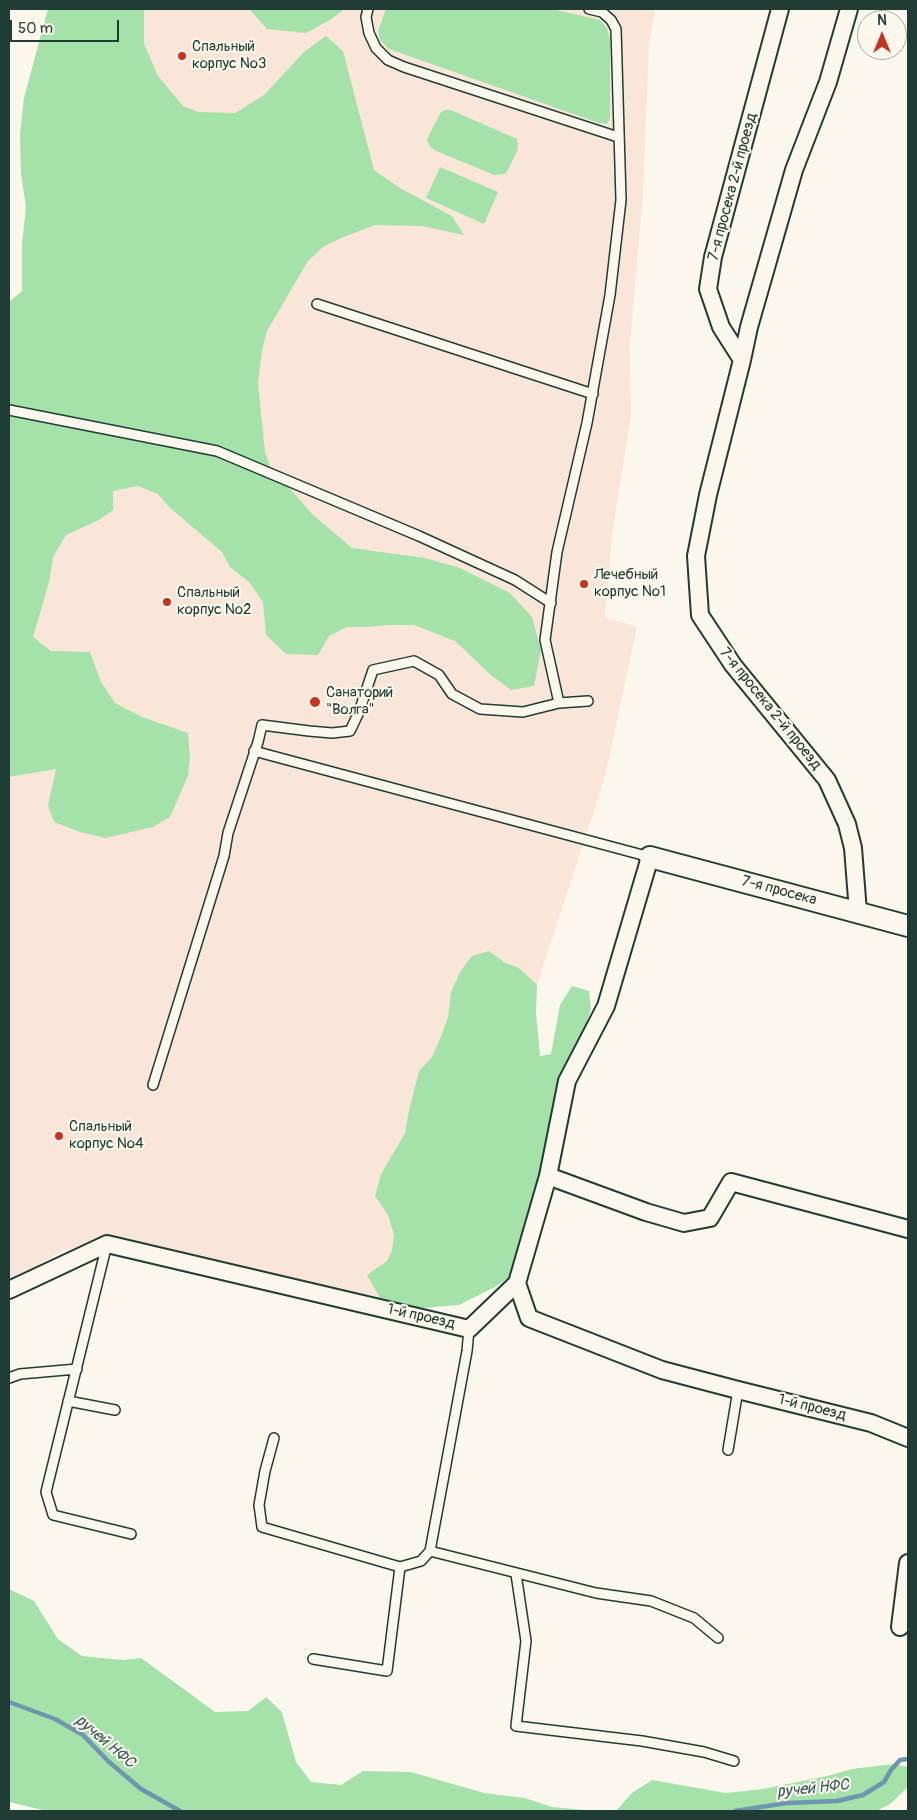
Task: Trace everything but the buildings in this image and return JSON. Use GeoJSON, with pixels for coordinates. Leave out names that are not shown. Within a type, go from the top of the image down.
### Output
{"type":"FeatureCollection","features":[{"type":"Feature","properties":{"kind":"street","name":"7-я просека 2-й проезд"},"geometry":{"type":"LineString","coordinates":[[742,360],[721,327],[708,289],[713,258],[780,9]]}},
{"type":"Feature","properties":{"kind":"street","name":"7-я просека 2-й проезд"},"geometry":{"type":"LineString","coordinates":[[849,9],[828,82],[794,170],[749,326],[708,495],[696,556],[700,615],[732,665],[827,780],[847,824],[853,848],[858,912]]}},
{"type":"Feature","properties":{"kind":"street","name":"7-я просека"},"geometry":{"type":"LineString","coordinates":[[650,857],[908,926]]}},
{"type":"Feature","properties":{"kind":"street"},"geometry":{"type":"LineString","coordinates":[[518,1283],[548,1176],[567,1081],[606,1006],[650,857]]}},
{"type":"Feature","properties":{"kind":"street"},"geometry":{"type":"LineString","coordinates":[[548,1176],[646,1212],[684,1223],[710,1218],[731,1182],[908,1230]]}},
{"type":"Feature","properties":{"kind":"street"},"geometry":{"type":"LineString","coordinates":[[9,1290],[107,1244]]}},
{"type":"Feature","properties":{"kind":"street","name":"1-й проезд"},"geometry":{"type":"LineString","coordinates":[[107,1244],[469,1329],[518,1283],[529,1318],[662,1370],[871,1423],[908,1438]]}},
{"type":"Feature","properties":{"kind":"street"},"geometry":{"type":"LineString","coordinates":[[900,1627],[908,1563]]}},
{"type":"Feature","properties":{"kind":"lane"},"geometry":{"type":"LineString","coordinates":[[368,9],[366,17],[369,33],[376,48],[388,60],[404,67],[618,137]]}},
{"type":"Feature","properties":{"kind":"lane"},"geometry":{"type":"LineString","coordinates":[[559,703],[545,640],[557,552],[588,423],[616,249],[621,200],[616,29],[611,20],[602,12],[589,9]]}},
{"type":"Feature","properties":{"kind":"lane"},"geometry":{"type":"LineString","coordinates":[[317,304],[592,394]]}},
{"type":"Feature","properties":{"kind":"lane"},"geometry":{"type":"LineString","coordinates":[[9,410],[218,451],[419,536],[515,580],[551,603]]}},
{"type":"Feature","properties":{"kind":"lane"},"geometry":{"type":"LineString","coordinates":[[153,1085],[224,856],[228,833],[262,725],[309,732],[350,732],[373,670],[414,661],[439,675],[452,694],[480,709],[523,712],[559,703],[588,701]]}},
{"type":"Feature","properties":{"kind":"lane"},"geometry":{"type":"LineString","coordinates":[[254,752],[650,857]]}},
{"type":"Feature","properties":{"kind":"lane"},"geometry":{"type":"LineString","coordinates":[[107,1244],[46,1492],[53,1515],[131,1534]]}},
{"type":"Feature","properties":{"kind":"lane"},"geometry":{"type":"LineString","coordinates":[[274,1438],[264,1471],[259,1505],[262,1527],[400,1567],[421,1561],[430,1551],[467,1351],[469,1329]]}},
{"type":"Feature","properties":{"kind":"lane"},"geometry":{"type":"LineString","coordinates":[[9,1378],[20,1374],[76,1369]]}},
{"type":"Feature","properties":{"kind":"lane"},"geometry":{"type":"LineString","coordinates":[[728,1450],[738,1390]]}},
{"type":"Feature","properties":{"kind":"lane"},"geometry":{"type":"LineString","coordinates":[[68,1401],[115,1410]]}},
{"type":"Feature","properties":{"kind":"lane"},"geometry":{"type":"LineString","coordinates":[[430,1551],[596,1593],[651,1601],[694,1618],[718,1638]]}},
{"type":"Feature","properties":{"kind":"lane"},"geometry":{"type":"LineString","coordinates":[[313,1659],[387,1671],[400,1567]]}},
{"type":"Feature","properties":{"kind":"lane"},"geometry":{"type":"LineString","coordinates":[[516,1574],[526,1641],[516,1726],[642,1741],[704,1752],[734,1761]]}},
{"type":"Feature","properties":{"kind":"shaded area","name":"Санаторий \"Волга\""},"geometry":{"type":"Polygon","coordinates":[[[48,9],[655,9],[649,46],[643,194],[630,345],[631,416],[612,535],[605,617],[637,627],[605,777],[537,985],[519,968],[504,962],[489,951],[460,972],[451,992],[448,1017],[440,1039],[432,1057],[419,1071],[405,1133],[381,1174],[375,1196],[388,1215],[394,1235],[392,1250],[387,1261],[368,1275],[380,1298],[124,1247],[64,1249],[9,1284],[9,302],[22,291],[22,245],[26,207],[21,174],[20,134],[24,98],[48,9]]]}},
{"type":"Feature","properties":{"kind":"green space"},"geometry":{"type":"Polygon","coordinates":[[[48,9],[144,9],[144,44],[158,76],[183,106],[198,112],[235,113],[264,95],[305,51],[326,36],[343,51],[374,170],[400,188],[452,216],[464,235],[422,226],[375,225],[323,247],[308,261],[267,331],[262,350],[258,383],[265,452],[270,466],[312,514],[352,548],[425,558],[460,568],[510,593],[532,617],[541,650],[534,686],[511,690],[492,676],[455,641],[414,625],[347,627],[329,636],[318,655],[286,654],[266,635],[263,602],[250,583],[230,567],[222,552],[169,507],[158,494],[138,486],[113,491],[113,510],[99,520],[66,535],[53,557],[49,582],[33,637],[51,651],[90,652],[101,682],[115,703],[142,717],[188,733],[190,757],[188,776],[170,817],[153,827],[105,838],[80,832],[54,822],[48,806],[56,769],[9,777],[9,302],[22,291],[22,245],[26,207],[21,174],[20,134],[24,98],[48,9]]]}},
{"type":"Feature","properties":{"kind":"green space"},"geometry":{"type":"Polygon","coordinates":[[[249,9],[345,9],[330,20],[306,33],[267,29],[249,9]]]}},
{"type":"Feature","properties":{"kind":"green space"},"geometry":{"type":"Polygon","coordinates":[[[386,9],[552,9],[600,20],[607,28],[610,39],[610,118],[607,124],[599,123],[389,49],[380,40],[378,31],[386,9]]]}},
{"type":"Feature","properties":{"kind":"green space"},"geometry":{"type":"Polygon","coordinates":[[[451,110],[517,139],[517,151],[505,174],[494,175],[434,150],[430,146],[427,141],[429,135],[441,112],[451,110]]]}},
{"type":"Feature","properties":{"kind":"green space"},"geometry":{"type":"Polygon","coordinates":[[[440,167],[498,192],[484,224],[426,198],[440,167]]]}},
{"type":"Feature","properties":{"kind":"green space"},"geometry":{"type":"Polygon","coordinates":[[[489,951],[504,962],[519,968],[537,985],[536,1012],[540,1056],[551,1054],[560,1005],[572,986],[589,991],[591,1008],[520,1270],[495,1287],[459,1305],[422,1308],[398,1307],[380,1298],[367,1275],[387,1261],[392,1250],[394,1235],[388,1215],[375,1196],[381,1174],[405,1133],[419,1071],[432,1057],[440,1039],[448,1017],[451,992],[460,972],[472,956],[489,951]]]}},
{"type":"Feature","properties":{"kind":"green space"},"geometry":{"type":"Polygon","coordinates":[[[9,1589],[34,1601],[58,1639],[82,1656],[123,1660],[141,1658],[215,1712],[248,1711],[266,1697],[282,1712],[296,1762],[311,1782],[341,1785],[363,1771],[411,1772],[484,1793],[525,1798],[552,1807],[595,1811],[47,1811],[9,1802],[9,1589]]]}},
{"type":"Feature","properties":{"kind":"green space"},"geometry":{"type":"Polygon","coordinates":[[[893,1764],[908,1767],[908,1787],[889,1805],[876,1811],[616,1811],[632,1793],[652,1780],[726,1793],[763,1789],[852,1769],[893,1764]]]}},
{"type":"Feature","properties":{"kind":"waterway","name":"ручей НФС"},"geometry":{"type":"LineString","coordinates":[[9,1702],[55,1719],[83,1735],[108,1761],[141,1789],[180,1811]]}},
{"type":"Feature","properties":{"kind":"waterway","name":"ручей НФС"},"geometry":{"type":"LineString","coordinates":[[735,1811],[787,1803],[837,1801],[863,1795],[884,1782],[900,1760],[908,1759]]}},
{"type":"Feature","properties":{"kind":"place","name":"Спальный корпус №3"},"geometry":{"type":"Point","coordinates":[182,56]}},
{"type":"Feature","properties":{"kind":"place","name":"Лечебный корпус №1"},"geometry":{"type":"Point","coordinates":[584,584]}},
{"type":"Feature","properties":{"kind":"place","name":"Спальный корпус №2"},"geometry":{"type":"Point","coordinates":[167,602]}},
{"type":"Feature","properties":{"kind":"place","name":"Санаторий \"Волга\""},"geometry":{"type":"Point","coordinates":[315,702]}},
{"type":"Feature","properties":{"kind":"place","name":"Спальный корпус №4"},"geometry":{"type":"Point","coordinates":[59,1136]}}]}
